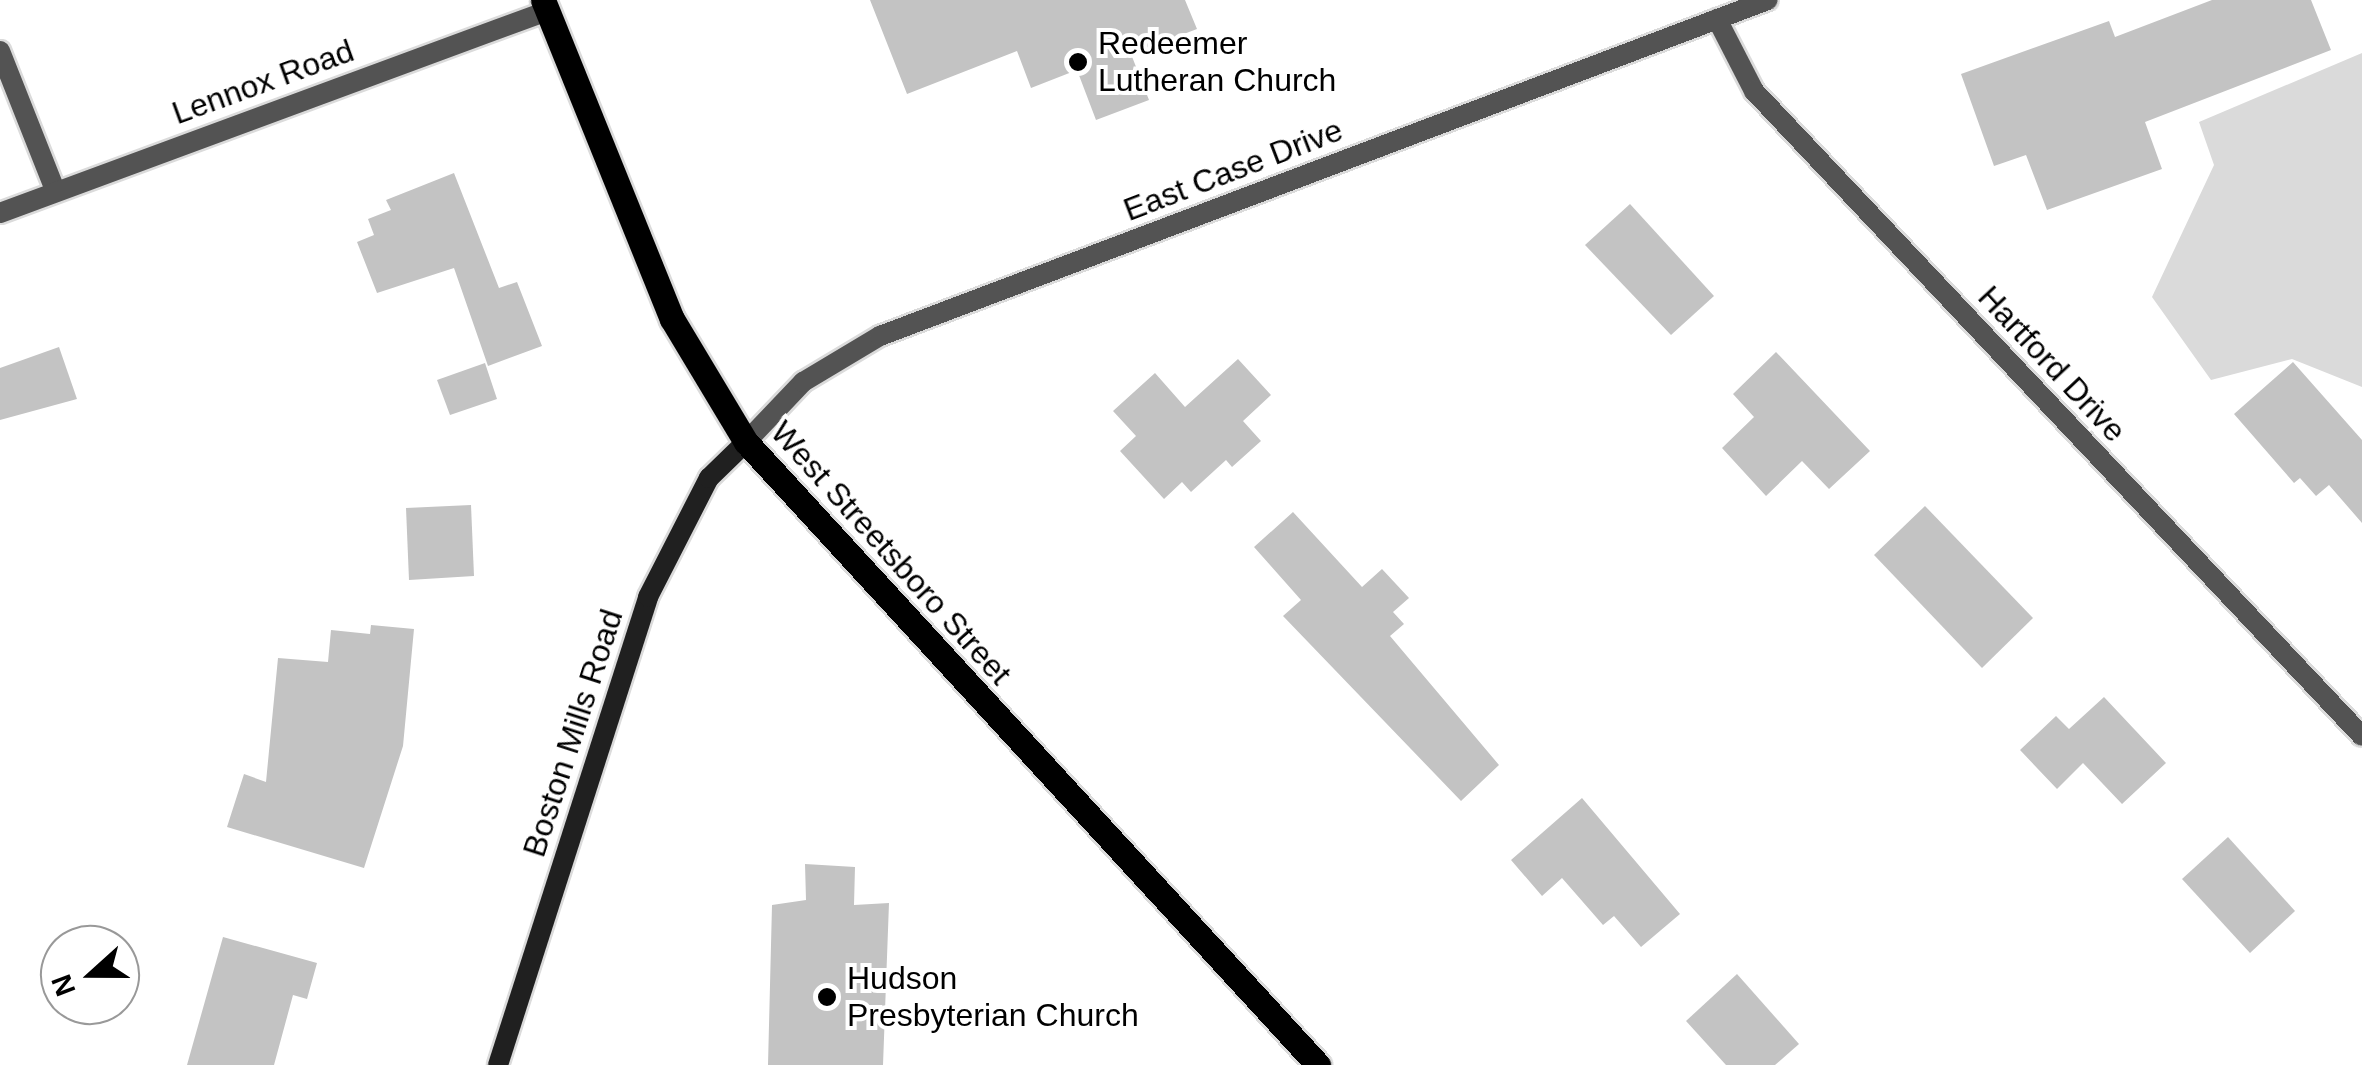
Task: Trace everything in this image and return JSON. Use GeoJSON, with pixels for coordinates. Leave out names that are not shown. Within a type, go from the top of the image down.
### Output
{"type":"FeatureCollection","features":[{"type":"Feature","properties":{"kind":"main road","name":"West Streetsboro Street"},"geometry":{"type":"LineString","coordinates":[[545,5],[672,319],[746,442],[1318,1065]]}},
{"type":"Feature","properties":{"kind":"street","name":"East Case Drive"},"geometry":{"type":"LineString","coordinates":[[746,442],[803,382],[880,336],[1768,0]]}},
{"type":"Feature","properties":{"kind":"street","name":"Lennox Road"},"geometry":{"type":"LineString","coordinates":[[0,213],[545,5]]}},
{"type":"Feature","properties":{"kind":"street","name":"Hartford Drive"},"geometry":{"type":"LineString","coordinates":[[1718,19],[1754,91],[2359,727]]}},
{"type":"Feature","properties":{"kind":"street"},"geometry":{"type":"LineString","coordinates":[[0,51],[55,190]]}},
{"type":"Feature","properties":{"kind":"street","name":"Boston Mills Road"},"geometry":{"type":"LineString","coordinates":[[498,1065],[648,598],[709,478],[746,442]]}},
{"type":"Feature","properties":{"kind":"shaded area"},"geometry":{"type":"Polygon","coordinates":[[[2362,53],[2362,387],[2292,359],[2211,380],[2152,297],[2214,165],[2199,122],[2362,53]]]}},
{"type":"Feature","properties":{"kind":"building","name":"Redeemer Lutheran Church"},"geometry":{"type":"Polygon","coordinates":[[[870,0],[1185,0],[1197,29],[1131,54],[1149,100],[1096,120],[1077,70],[1031,88],[1017,51],[907,94],[870,0]]]}},
{"type":"Feature","properties":{"kind":"building"},"geometry":{"type":"Polygon","coordinates":[[[2212,0],[2311,0],[2331,50],[2145,122],[2162,169],[2047,210],[2026,155],[1994,166],[1961,74],[2109,21],[2115,37],[2212,0]]]}},
{"type":"Feature","properties":{"kind":"building"},"geometry":{"type":"Polygon","coordinates":[[[454,173],[499,288],[517,282],[542,346],[488,366],[454,268],[377,293],[357,242],[374,235],[368,219],[391,210],[386,200],[454,173]]]}},
{"type":"Feature","properties":{"kind":"building"},"geometry":{"type":"Polygon","coordinates":[[[1630,204],[1714,296],[1671,335],[1585,245],[1630,204]]]}},
{"type":"Feature","properties":{"kind":"building"},"geometry":{"type":"Polygon","coordinates":[[[59,347],[77,399],[0,420],[0,368],[59,347]]]}},
{"type":"Feature","properties":{"kind":"building"},"geometry":{"type":"Polygon","coordinates":[[[1776,352],[1870,451],[1829,489],[1802,461],[1766,496],[1722,448],[1754,417],[1733,394],[1776,352]]]}},
{"type":"Feature","properties":{"kind":"building"},"geometry":{"type":"Polygon","coordinates":[[[1238,359],[1271,395],[1243,421],[1261,441],[1232,467],[1226,460],[1191,492],[1182,482],[1164,499],[1120,451],[1136,436],[1113,411],[1155,373],[1185,407],[1238,359]]]}},
{"type":"Feature","properties":{"kind":"building"},"geometry":{"type":"Polygon","coordinates":[[[2293,362],[2362,440],[2362,523],[2329,485],[2316,496],[2300,478],[2294,483],[2234,414],[2293,362]]]}},
{"type":"Feature","properties":{"kind":"building"},"geometry":{"type":"Polygon","coordinates":[[[485,363],[497,399],[450,415],[437,380],[485,363]]]}},
{"type":"Feature","properties":{"kind":"building"},"geometry":{"type":"Polygon","coordinates":[[[471,505],[474,576],[409,580],[406,508],[471,505]]]}},
{"type":"Feature","properties":{"kind":"building"},"geometry":{"type":"Polygon","coordinates":[[[1925,506],[2033,618],[1982,668],[1874,555],[1925,506]]]}},
{"type":"Feature","properties":{"kind":"building"},"geometry":{"type":"Polygon","coordinates":[[[1293,512],[1362,587],[1382,569],[1409,598],[1393,612],[1404,624],[1390,636],[1499,765],[1461,801],[1283,616],[1301,600],[1254,547],[1293,512]]]}},
{"type":"Feature","properties":{"kind":"building"},"geometry":{"type":"Polygon","coordinates":[[[371,625],[414,629],[403,746],[364,868],[227,827],[244,774],[266,782],[278,658],[328,662],[331,630],[370,634],[371,625]]]}},
{"type":"Feature","properties":{"kind":"building"},"geometry":{"type":"Polygon","coordinates":[[[2104,697],[2166,763],[2122,804],[2083,763],[2057,789],[2020,750],[2056,716],[2069,729],[2104,697]]]}},
{"type":"Feature","properties":{"kind":"building"},"geometry":{"type":"Polygon","coordinates":[[[1582,798],[1680,914],[1641,947],[1614,916],[1603,925],[1562,878],[1542,896],[1511,860],[1582,798]]]}},
{"type":"Feature","properties":{"kind":"building"},"geometry":{"type":"Polygon","coordinates":[[[2228,837],[2295,911],[2250,953],[2182,879],[2228,837]]]}},
{"type":"Feature","properties":{"kind":"building","name":"Hudson Presbyterian Church"},"geometry":{"type":"Polygon","coordinates":[[[805,864],[855,867],[854,905],[889,903],[883,1065],[768,1065],[772,905],[806,900],[805,864]]]}},
{"type":"Feature","properties":{"kind":"building"},"geometry":{"type":"Polygon","coordinates":[[[223,937],[317,963],[307,999],[293,995],[274,1065],[187,1065],[223,937]]]}},
{"type":"Feature","properties":{"kind":"building"},"geometry":{"type":"Polygon","coordinates":[[[1737,974],[1799,1044],[1775,1065],[1726,1065],[1686,1021],[1737,974]]]}},
{"type":"Feature","properties":{"kind":"place","name":"Redeemer Lutheran Church"},"geometry":{"type":"Point","coordinates":[1078,62]}},
{"type":"Feature","properties":{"kind":"place","name":"Hudson Presbyterian Church"},"geometry":{"type":"Point","coordinates":[827,997]}}]}
